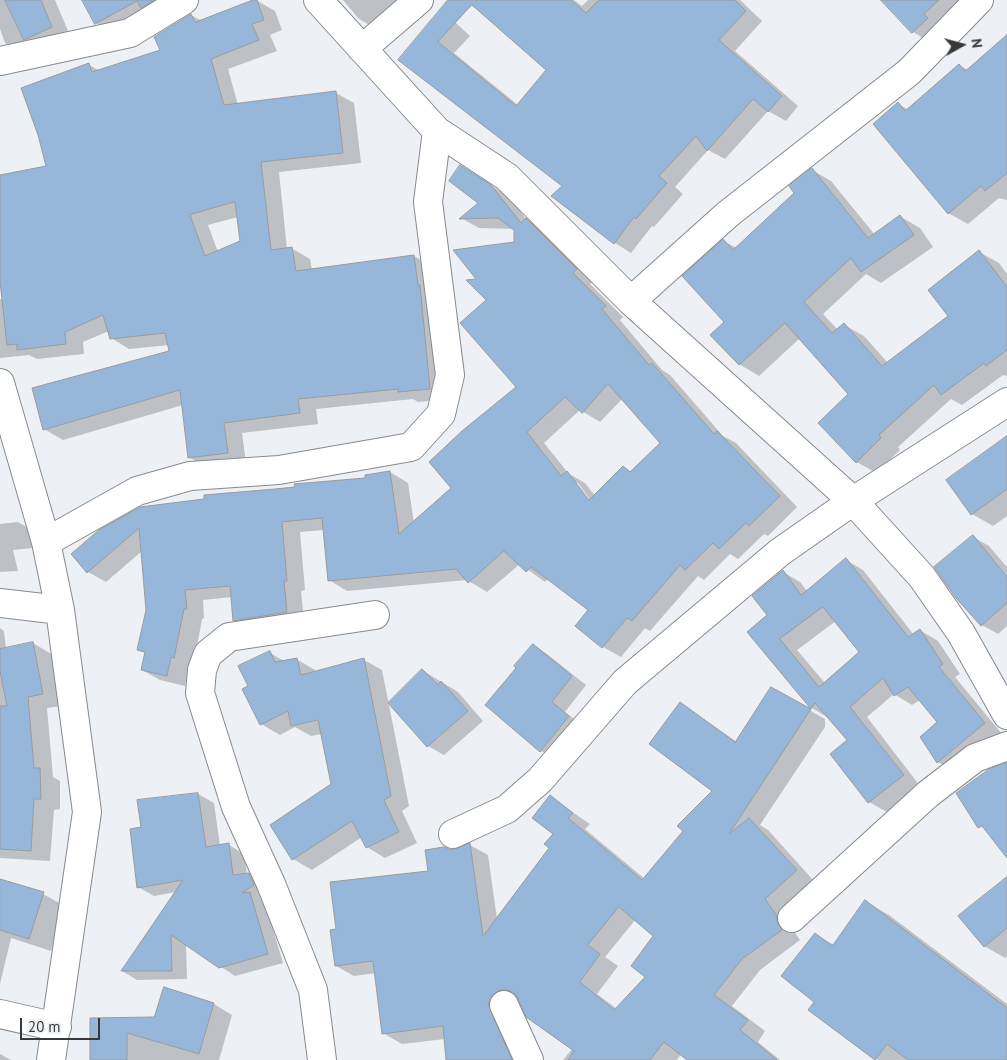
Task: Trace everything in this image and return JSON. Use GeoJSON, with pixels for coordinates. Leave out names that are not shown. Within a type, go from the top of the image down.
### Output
{"type":"FeatureCollection","features":[{"type":"Feature","properties":{"kind":"street"},"geometry":{"type":"LineString","coordinates":[[0,61],[130,33],[184,0]]}},
{"type":"Feature","properties":{"kind":"street"},"geometry":{"type":"LineString","coordinates":[[318,0],[437,131],[507,177],[631,301],[852,501],[922,577],[961,634],[1007,715]]}},
{"type":"Feature","properties":{"kind":"street"},"geometry":{"type":"LineString","coordinates":[[362,48],[419,0]]}},
{"type":"Feature","properties":{"kind":"street"},"geometry":{"type":"LineString","coordinates":[[631,301],[728,214],[909,72],[979,0]]}},
{"type":"Feature","properties":{"kind":"street"},"geometry":{"type":"LineString","coordinates":[[46,542],[136,491],[190,476],[280,470],[411,447],[441,414],[450,374],[428,202],[437,131]]}},
{"type":"Feature","properties":{"kind":"street"},"geometry":{"type":"LineString","coordinates":[[0,383],[46,542],[60,610],[87,812],[51,1060]]}},
{"type":"Feature","properties":{"kind":"street"},"geometry":{"type":"LineString","coordinates":[[454,834],[507,809],[540,780],[625,682],[780,552],[852,501],[1007,402]]}},
{"type":"Feature","properties":{"kind":"street"},"geometry":{"type":"LineString","coordinates":[[0,603],[60,610]]}},
{"type":"Feature","properties":{"kind":"street"},"geometry":{"type":"LineString","coordinates":[[322,1060],[312,990],[271,884],[236,807],[200,692],[202,670],[208,654],[229,637],[375,615]]}},
{"type":"Feature","properties":{"kind":"street"},"geometry":{"type":"LineString","coordinates":[[792,918],[928,794],[975,758],[1007,746]]}},
{"type":"Feature","properties":{"kind":"street"},"geometry":{"type":"LineString","coordinates":[[504,1005],[529,1060]]}},
{"type":"Feature","properties":{"kind":"street"},"geometry":{"type":"LineString","coordinates":[[0,1014],[56,1027]]}},
{"type":"Feature","properties":{"kind":"building"},"geometry":{"type":"Polygon","coordinates":[[[5,0],[41,0],[52,27],[24,40],[5,0]]]}},
{"type":"Feature","properties":{"kind":"building"},"geometry":{"type":"Polygon","coordinates":[[[82,0],[154,0],[141,8],[137,1],[95,24],[82,0]]]}},
{"type":"Feature","properties":{"kind":"building"},"geometry":{"type":"Polygon","coordinates":[[[253,0],[257,0],[264,20],[252,24],[259,40],[211,59],[224,105],[336,91],[343,153],[261,162],[271,250],[292,247],[296,271],[414,255],[418,285],[420,285],[430,389],[398,392],[398,389],[298,399],[300,413],[224,423],[228,453],[188,458],[180,390],[43,430],[32,388],[169,351],[165,333],[110,339],[103,315],[65,332],[66,344],[17,350],[17,344],[7,345],[0,281],[0,175],[46,166],[38,135],[21,88],[89,63],[92,72],[160,50],[154,37],[191,14],[195,22],[253,0]],[[235,202],[190,215],[205,256],[240,241],[235,202]]]}},
{"type":"Feature","properties":{"kind":"building"},"geometry":{"type":"Polygon","coordinates":[[[448,0],[571,0],[586,13],[599,0],[735,0],[746,11],[719,40],[782,96],[768,112],[753,99],[707,151],[696,136],[659,176],[667,183],[636,219],[634,217],[614,244],[551,196],[562,186],[398,60],[448,0]],[[472,5],[438,42],[516,106],[546,70],[472,5]]]}},
{"type":"Feature","properties":{"kind":"building"},"geometry":{"type":"Polygon","coordinates":[[[881,0],[939,0],[924,14],[928,18],[912,33],[881,0]]]}},
{"type":"Feature","properties":{"kind":"building"},"geometry":{"type":"Polygon","coordinates":[[[1007,35],[1007,173],[985,191],[981,186],[948,214],[873,124],[898,102],[905,111],[959,64],[965,71],[1007,35]]]}},
{"type":"Feature","properties":{"kind":"building"},"geometry":{"type":"Polygon","coordinates":[[[460,165],[491,185],[521,223],[526,218],[577,269],[573,273],[606,306],[602,309],[649,365],[652,363],[714,434],[717,431],[780,496],[749,526],[746,523],[719,549],[713,543],[685,570],[680,565],[632,621],[627,618],[602,648],[575,626],[588,610],[531,567],[526,572],[504,551],[468,583],[456,569],[328,581],[322,518],[282,522],[287,581],[284,581],[287,612],[233,621],[230,586],[185,590],[187,609],[184,609],[174,658],[171,657],[167,676],[141,670],[145,652],[137,650],[146,610],[139,528],[87,573],[71,554],[99,530],[140,507],[204,499],[204,495],[295,487],[294,484],[365,478],[365,475],[390,471],[399,534],[451,488],[429,462],[462,431],[516,387],[460,323],[486,300],[466,280],[476,279],[453,250],[514,242],[514,230],[498,218],[459,219],[478,203],[449,181],[460,165]],[[608,384],[582,413],[565,397],[527,432],[561,476],[567,471],[589,500],[623,466],[630,472],[660,443],[608,384]]]}},
{"type":"Feature","properties":{"kind":"building"},"geometry":{"type":"Polygon","coordinates":[[[812,168],[868,238],[900,215],[914,235],[861,272],[851,258],[804,302],[832,333],[844,323],[882,366],[948,316],[928,290],[979,250],[1007,287],[1007,350],[986,366],[984,363],[941,395],[934,385],[879,435],[881,438],[856,463],[818,423],[848,394],[785,323],[739,365],[710,335],[724,322],[682,276],[723,239],[733,250],[794,193],[789,186],[812,168]]]}},
{"type":"Feature","properties":{"kind":"building"},"geometry":{"type":"Polygon","coordinates":[[[1007,436],[1007,489],[971,515],[946,480],[1007,436]]]}},
{"type":"Feature","properties":{"kind":"building"},"geometry":{"type":"Polygon","coordinates":[[[973,535],[1007,577],[1007,603],[981,626],[956,598],[934,567],[973,535]]]}},
{"type":"Feature","properties":{"kind":"building"},"geometry":{"type":"Polygon","coordinates":[[[846,558],[908,637],[920,629],[943,664],[939,667],[985,723],[937,763],[920,737],[937,722],[908,687],[894,696],[883,678],[850,707],[904,775],[868,803],[830,754],[847,740],[815,703],[811,709],[747,632],[767,615],[752,596],[783,570],[801,595],[846,558]],[[823,607],[780,639],[819,687],[859,652],[823,607]]]}},
{"type":"Feature","properties":{"kind":"building"},"geometry":{"type":"Polygon","coordinates":[[[33,642],[43,694],[28,697],[34,768],[40,768],[41,799],[34,799],[31,851],[0,849],[0,706],[7,706],[0,671],[0,649],[33,642]]]}},
{"type":"Feature","properties":{"kind":"building"},"geometry":{"type":"Polygon","coordinates":[[[533,644],[572,676],[552,702],[569,716],[540,752],[485,705],[533,644]]]}},
{"type":"Feature","properties":{"kind":"building"},"geometry":{"type":"Polygon","coordinates":[[[270,651],[275,662],[297,658],[301,675],[364,658],[391,796],[384,800],[399,832],[366,848],[352,821],[292,860],[270,825],[331,784],[318,720],[291,726],[288,711],[260,725],[242,689],[248,686],[238,666],[270,651]]]}},
{"type":"Feature","properties":{"kind":"building"},"geometry":{"type":"Polygon","coordinates":[[[422,669],[438,685],[441,681],[468,711],[427,747],[388,703],[422,669]]]}},
{"type":"Feature","properties":{"kind":"building"},"geometry":{"type":"Polygon","coordinates":[[[771,687],[811,709],[729,834],[749,818],[797,870],[765,899],[777,916],[777,922],[782,930],[742,959],[714,995],[748,1020],[740,1030],[777,1060],[687,1060],[664,1042],[650,1060],[568,1060],[574,1051],[526,1017],[518,998],[513,992],[505,989],[498,991],[492,996],[488,1004],[512,1060],[446,1060],[443,1026],[382,1034],[373,961],[335,966],[330,930],[336,929],[330,882],[428,871],[425,850],[444,847],[452,850],[470,843],[483,936],[549,848],[544,844],[553,834],[532,818],[550,795],[573,813],[568,818],[642,880],[683,831],[677,826],[712,791],[649,744],[680,702],[735,742],[771,687]],[[619,907],[588,945],[600,954],[580,982],[614,1010],[645,977],[631,966],[653,936],[619,907]]]}},
{"type":"Feature","properties":{"kind":"building"},"geometry":{"type":"Polygon","coordinates":[[[1007,763],[1007,858],[982,826],[978,828],[956,793],[989,769],[1007,763]]]}},
{"type":"Feature","properties":{"kind":"building"},"geometry":{"type":"Polygon","coordinates":[[[198,793],[206,847],[229,843],[233,875],[249,873],[254,885],[242,893],[250,892],[268,954],[219,968],[171,935],[172,971],[121,971],[183,880],[137,888],[130,829],[141,827],[137,800],[198,793]]]}},
{"type":"Feature","properties":{"kind":"building"},"geometry":{"type":"Polygon","coordinates":[[[1007,877],[1007,928],[984,947],[958,916],[1007,877]]]}},
{"type":"Feature","properties":{"kind":"building"},"geometry":{"type":"Polygon","coordinates":[[[0,879],[44,892],[29,939],[0,930],[0,879]]]}},
{"type":"Feature","properties":{"kind":"building"},"geometry":{"type":"Polygon","coordinates":[[[865,900],[1007,1008],[1007,1060],[908,1060],[887,1044],[875,1060],[808,1010],[814,1002],[781,976],[815,933],[832,946],[865,900]]]}},
{"type":"Feature","properties":{"kind":"building"},"geometry":{"type":"Polygon","coordinates":[[[164,987],[214,1003],[199,1054],[127,1033],[127,1060],[90,1060],[90,1018],[154,1017],[164,987]]]}}]}
